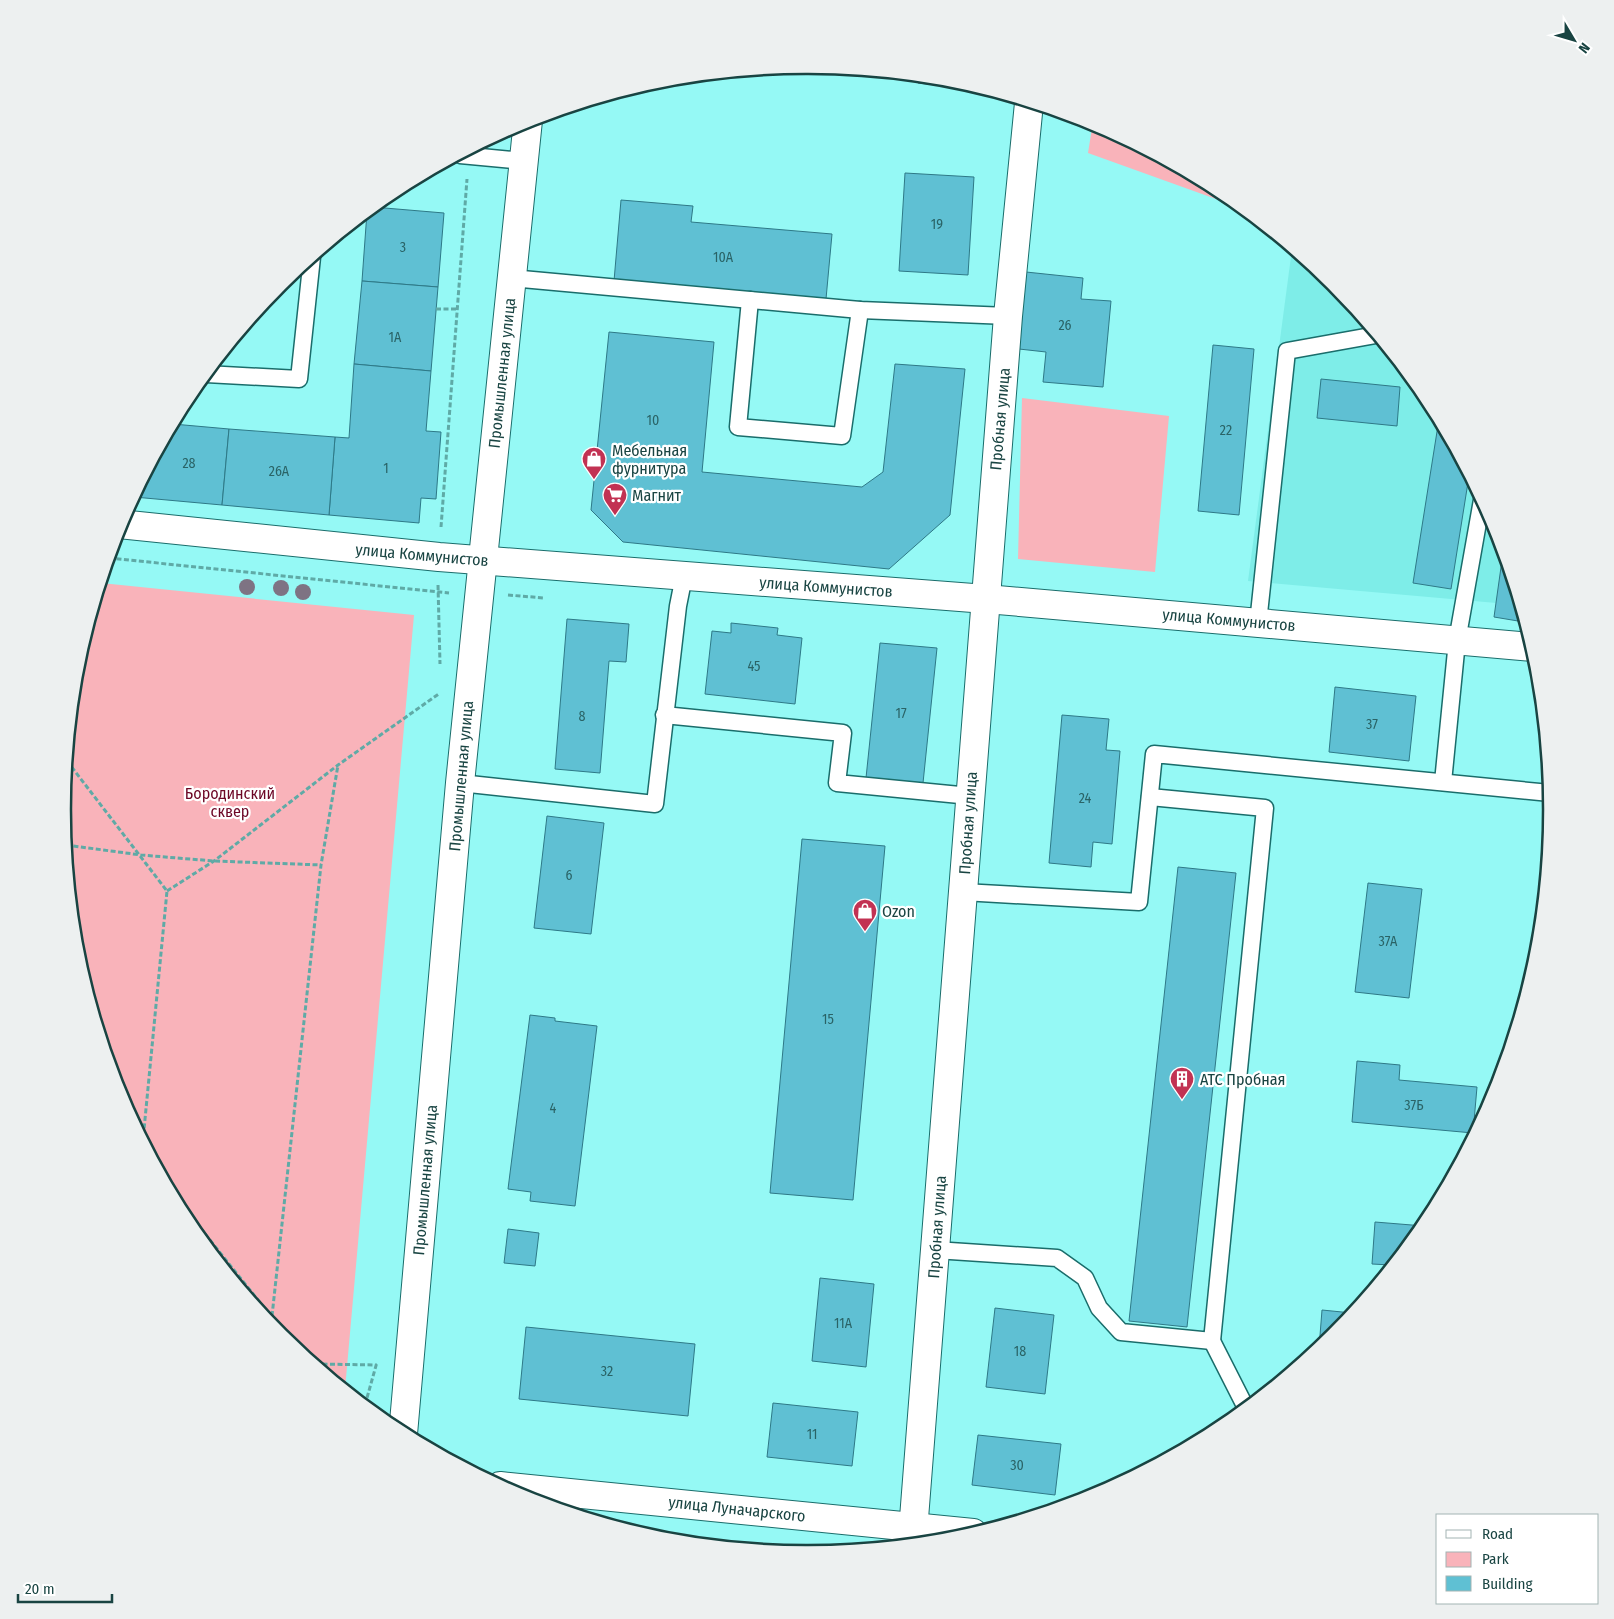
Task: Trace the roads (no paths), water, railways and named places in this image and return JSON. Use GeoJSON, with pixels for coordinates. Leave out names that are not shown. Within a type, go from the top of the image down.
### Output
{"type":"FeatureCollection","features":[{"type":"Feature","properties":{"kind":"street","name":"Пробная улица"},"geometry":{"type":"LineString","coordinates":[[913,1535],[1008,316],[1028,109]]}},
{"type":"Feature","properties":{"kind":"street","name":"Промышленная улица"},"geometry":{"type":"LineString","coordinates":[[404,1425],[460,783],[527,129]]}},
{"type":"Feature","properties":{"kind":"street","name":"улица Коммунистов"},"geometry":{"type":"LineString","coordinates":[[128,525],[483,561],[986,599],[1524,646]]}},
{"type":"Feature","properties":{"kind":"street","name":"улица Луначарского"},"geometry":{"type":"LineString","coordinates":[[525,1489],[913,1535],[930,1534]]}},
{"type":"Feature","properties":{"kind":"lane"},"geometry":{"type":"LineString","coordinates":[[471,156],[524,161]]}},
{"type":"Feature","properties":{"kind":"lane"},"geometry":{"type":"LineString","coordinates":[[214,374],[299,379],[311,266]]}},
{"type":"Feature","properties":{"kind":"lane"},"geometry":{"type":"LineString","coordinates":[[511,278],[860,310],[1008,316]]}},
{"type":"Feature","properties":{"kind":"lane"},"geometry":{"type":"LineString","coordinates":[[750,300],[738,427],[842,436],[860,310]]}},
{"type":"Feature","properties":{"kind":"lane"},"geometry":{"type":"LineString","coordinates":[[1258,623],[1287,351],[1370,336]]}},
{"type":"Feature","properties":{"kind":"lane"},"geometry":{"type":"LineString","coordinates":[[1443,782],[1457,641],[1480,512]]}},
{"type":"Feature","properties":{"kind":"lane"},"geometry":{"type":"LineString","coordinates":[[460,783],[655,804],[664,715],[678,606],[684,576]]}},
{"type":"Feature","properties":{"kind":"lane"},"geometry":{"type":"LineString","coordinates":[[664,715],[843,733],[837,783],[970,796]]}},
{"type":"Feature","properties":{"kind":"lane"},"geometry":{"type":"LineString","coordinates":[[963,892],[1139,902],[1154,754],[1542,792]]}},
{"type":"Feature","properties":{"kind":"lane"},"geometry":{"type":"LineString","coordinates":[[1150,797],[1265,808],[1212,1342],[1243,1402]]}},
{"type":"Feature","properties":{"kind":"lane"},"geometry":{"type":"LineString","coordinates":[[935,1250],[1057,1258],[1085,1278],[1099,1308],[1121,1332],[1212,1342]]}},
{"type":"Feature","properties":{"kind":"place","name":"Мебельная фурнитура"},"geometry":{"type":"Point","coordinates":[594,480]}},
{"type":"Feature","properties":{"kind":"place","name":"Магнит"},"geometry":{"type":"Point","coordinates":[615,516]}},
{"type":"Feature","properties":{"kind":"place","name":"Ozon"},"geometry":{"type":"Point","coordinates":[865,932]}},
{"type":"Feature","properties":{"kind":"place","name":"АТС Пробная"},"geometry":{"type":"Point","coordinates":[1182,1100]}},
{"type":"Feature","properties":{"kind":"park label","name":"Бородинский сквер"},"geometry":{"type":"Point","coordinates":[230,802]}}]}
